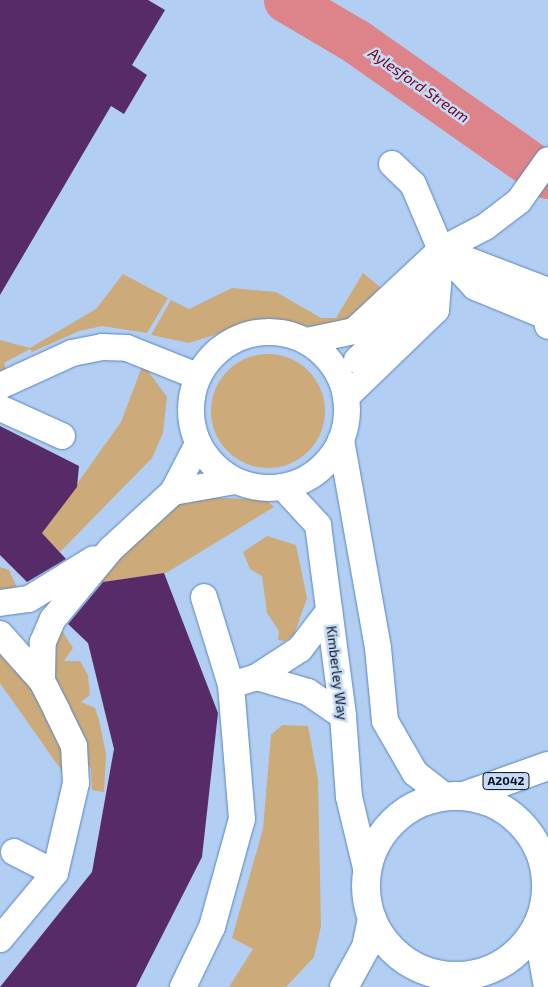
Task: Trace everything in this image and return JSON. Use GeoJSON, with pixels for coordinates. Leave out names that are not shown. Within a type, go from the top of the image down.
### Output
{"type":"FeatureCollection","features":[{"type":"Feature","properties":{"kind":"main road","name":"A2042"},"geometry":{"type":"LineString","coordinates":[[454,796],[548,766]]}},
{"type":"Feature","properties":{"kind":"main road"},"geometry":{"type":"LineString","coordinates":[[344,987],[366,947],[372,919],[367,872],[376,844],[393,821],[416,804],[454,796],[490,802],[514,817],[533,838],[546,860],[544,906],[537,926],[521,948],[499,965],[463,981],[428,971],[404,959],[385,941],[372,919]]}},
{"type":"Feature","properties":{"kind":"main road"},"geometry":{"type":"LineString","coordinates":[[537,926],[548,987]]}},
{"type":"Feature","properties":{"kind":"street"},"geometry":{"type":"LineString","coordinates":[[307,341],[354,331],[441,250],[502,214],[532,184],[548,160]]}},
{"type":"Feature","properties":{"kind":"street"},"geometry":{"type":"LineString","coordinates":[[392,164],[414,184],[441,250],[475,287],[546,316],[548,326]]}},
{"type":"Feature","properties":{"kind":"street"},"geometry":{"type":"LineString","coordinates":[[441,250],[548,291]]}},
{"type":"Feature","properties":{"kind":"street"},"geometry":{"type":"LineString","coordinates":[[343,387],[421,299],[441,250]]}},
{"type":"Feature","properties":{"kind":"street"},"geometry":{"type":"LineString","coordinates":[[341,440],[328,462],[308,478],[283,487],[259,488],[235,481],[213,466],[198,444],[190,414],[197,376],[225,344],[244,335],[266,331],[307,341],[320,350],[343,387],[341,440],[378,648],[385,722],[415,773],[454,796]]}},
{"type":"Feature","properties":{"kind":"street"},"geometry":{"type":"LineString","coordinates":[[0,386],[72,353],[102,347],[127,348],[197,376]]}},
{"type":"Feature","properties":{"kind":"street"},"geometry":{"type":"LineString","coordinates":[[0,408],[62,436]]}},
{"type":"Feature","properties":{"kind":"street"},"geometry":{"type":"LineString","coordinates":[[42,681],[43,642],[53,619],[111,549],[173,492],[198,444]]}},
{"type":"Feature","properties":{"kind":"street"},"geometry":{"type":"LineString","coordinates":[[173,492],[235,481]]}},
{"type":"Feature","properties":{"kind":"street","name":"Kimberley Way"},"geometry":{"type":"LineString","coordinates":[[283,487],[318,525],[343,716],[349,798],[367,872]]}},
{"type":"Feature","properties":{"kind":"street"},"geometry":{"type":"LineString","coordinates":[[0,603],[28,599],[111,549]]}},
{"type":"Feature","properties":{"kind":"street"},"geometry":{"type":"LineString","coordinates":[[183,987],[212,927],[242,819],[231,685],[204,597]]}},
{"type":"Feature","properties":{"kind":"street"},"geometry":{"type":"LineString","coordinates":[[231,685],[257,677],[300,649],[329,611]]}},
{"type":"Feature","properties":{"kind":"street"},"geometry":{"type":"LineString","coordinates":[[0,634],[42,681],[74,746],[76,783],[54,873],[0,939]]}},
{"type":"Feature","properties":{"kind":"street"},"geometry":{"type":"LineString","coordinates":[[257,677],[308,692],[343,716]]}},
{"type":"Feature","properties":{"kind":"street"},"geometry":{"type":"LineString","coordinates":[[14,852],[54,873]]}},
{"type":"Feature","properties":{"kind":"shaded area"},"geometry":{"type":"Polygon","coordinates":[[[363,273],[387,293],[332,330],[265,319],[189,343],[151,335],[171,300],[189,309],[232,288],[276,292],[321,318],[336,318],[363,273]]]}},
{"type":"Feature","properties":{"kind":"shaded area"},"geometry":{"type":"Polygon","coordinates":[[[123,274],[168,298],[147,333],[102,326],[79,331],[32,352],[30,349],[4,363],[6,370],[0,371],[0,340],[30,348],[96,309],[123,274]]]}},
{"type":"Feature","properties":{"kind":"shaded area"},"geometry":{"type":"Polygon","coordinates":[[[268,354],[290,358],[309,370],[321,389],[325,411],[321,433],[309,452],[290,464],[268,468],[246,464],[227,452],[215,433],[211,411],[215,389],[227,370],[246,358],[268,354]]]}},
{"type":"Feature","properties":{"kind":"shaded area"},"geometry":{"type":"Polygon","coordinates":[[[143,364],[167,397],[163,433],[152,458],[60,552],[42,533],[121,422],[143,364]]]}},
{"type":"Feature","properties":{"kind":"shaded area"},"geometry":{"type":"Polygon","coordinates":[[[183,496],[267,500],[274,507],[166,573],[90,584],[183,496]]]}},
{"type":"Feature","properties":{"kind":"shaded area"},"geometry":{"type":"Polygon","coordinates":[[[267,536],[296,545],[307,598],[294,635],[285,641],[278,640],[279,631],[267,613],[262,576],[250,569],[243,552],[267,536]]]}},
{"type":"Feature","properties":{"kind":"shaded area"},"geometry":{"type":"Polygon","coordinates":[[[0,567],[9,570],[19,592],[0,592],[0,567]]]}},
{"type":"Feature","properties":{"kind":"shaded area"},"geometry":{"type":"Polygon","coordinates":[[[59,626],[73,648],[64,661],[80,661],[88,675],[90,695],[81,702],[95,708],[99,720],[106,754],[104,792],[92,790],[91,770],[58,697],[51,652],[59,626]]]}},
{"type":"Feature","properties":{"kind":"shaded area"},"geometry":{"type":"Polygon","coordinates":[[[0,643],[20,667],[65,746],[69,781],[0,683],[0,643]]]}},
{"type":"Feature","properties":{"kind":"shaded area"},"geometry":{"type":"Polygon","coordinates":[[[282,725],[308,726],[318,779],[321,926],[314,957],[286,987],[229,987],[253,949],[232,938],[263,829],[271,735],[282,725]]]}},
{"type":"Feature","properties":{"kind":"building"},"geometry":{"type":"Polygon","coordinates":[[[0,0],[148,0],[165,10],[132,65],[147,75],[124,114],[111,106],[0,295],[0,0]]]}},
{"type":"Feature","properties":{"kind":"building"},"geometry":{"type":"Polygon","coordinates":[[[0,426],[79,466],[77,487],[42,533],[66,559],[27,582],[0,555],[0,426]]]}},
{"type":"Feature","properties":{"kind":"building"},"geometry":{"type":"Polygon","coordinates":[[[164,573],[218,713],[202,857],[136,987],[0,987],[92,872],[114,749],[88,643],[68,624],[103,582],[164,573]]]}},
{"type":"Feature","properties":{"kind":"waterway","name":"Aylesford Stream"},"geometry":{"type":"LineString","coordinates":[[286,0],[357,42],[548,176]]}}]}
